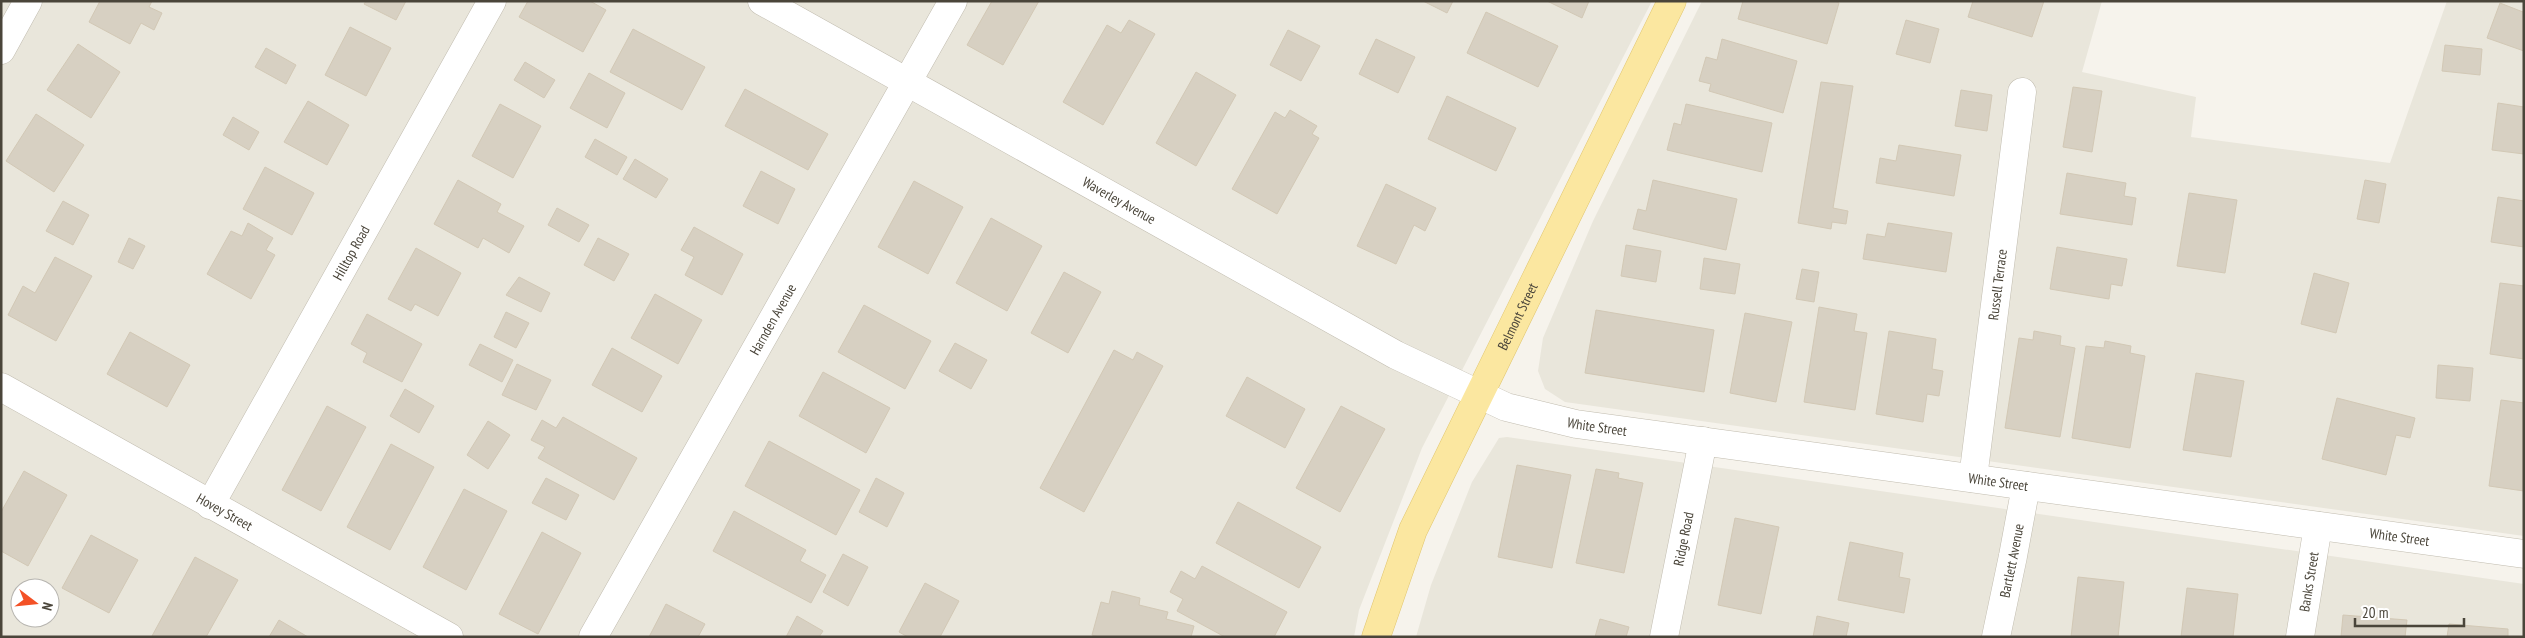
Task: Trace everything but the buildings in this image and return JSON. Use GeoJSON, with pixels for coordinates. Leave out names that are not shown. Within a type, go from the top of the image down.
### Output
{"type":"FeatureCollection","features":[{"type":"Feature","properties":{"kind":"main road","name":"Belmont Street"},"geometry":{"type":"LineString","coordinates":[[1376,637],[1413,530],[1672,1]]}},
{"type":"Feature","properties":{"kind":"street"},"geometry":{"type":"LineString","coordinates":[[1,50],[28,1]]}},
{"type":"Feature","properties":{"kind":"street","name":"Hilltop Road"},"geometry":{"type":"LineString","coordinates":[[210,506],[492,1]]}},
{"type":"Feature","properties":{"kind":"street","name":"Waverley Avenue"},"geometry":{"type":"LineString","coordinates":[[762,1],[1396,355],[1478,394]]}},
{"type":"Feature","properties":{"kind":"street","name":"Harnden Avenue"},"geometry":{"type":"LineString","coordinates":[[593,637],[953,1]]}},
{"type":"Feature","properties":{"kind":"street","name":"Russell Terrace"},"geometry":{"type":"LineString","coordinates":[[1973,478],[2022,92]]}},
{"type":"Feature","properties":{"kind":"street","name":"Hovey Street"},"geometry":{"type":"LineString","coordinates":[[1,387],[210,506],[449,637]]}},
{"type":"Feature","properties":{"kind":"street","name":"White Street"},"geometry":{"type":"LineString","coordinates":[[1478,394],[1506,407],[1568,422],[2524,554]]}},
{"type":"Feature","properties":{"kind":"street","name":"Ridge Road"},"geometry":{"type":"LineString","coordinates":[[1664,637],[1703,441]]}},
{"type":"Feature","properties":{"kind":"street","name":"Bartlett Avenue"},"geometry":{"type":"LineString","coordinates":[[1996,637],[2014,556],[2026,486]]}},
{"type":"Feature","properties":{"kind":"street","name":"Banks Street"},"geometry":{"type":"LineString","coordinates":[[2300,637],[2318,526]]}},
{"type":"Feature","properties":{"kind":"shaded area"},"geometry":{"type":"Polygon","coordinates":[[[1,1],[1652,1],[1422,448],[1359,610],[1354,637],[1,637],[1,1]]]}},
{"type":"Feature","properties":{"kind":"shaded area"},"geometry":{"type":"Polygon","coordinates":[[[1702,1],[2102,1],[2082,72],[2196,97],[2191,137],[2390,163],[2447,1],[2524,1],[2524,536],[1565,402],[1545,389],[1538,371],[1543,338],[1593,221],[1702,1]]]}},
{"type":"Feature","properties":{"kind":"shaded area"},"geometry":{"type":"Polygon","coordinates":[[[1507,437],[2524,584],[2524,637],[1416,637],[1431,585],[1472,482],[1499,438],[1507,437]]]}}]}
